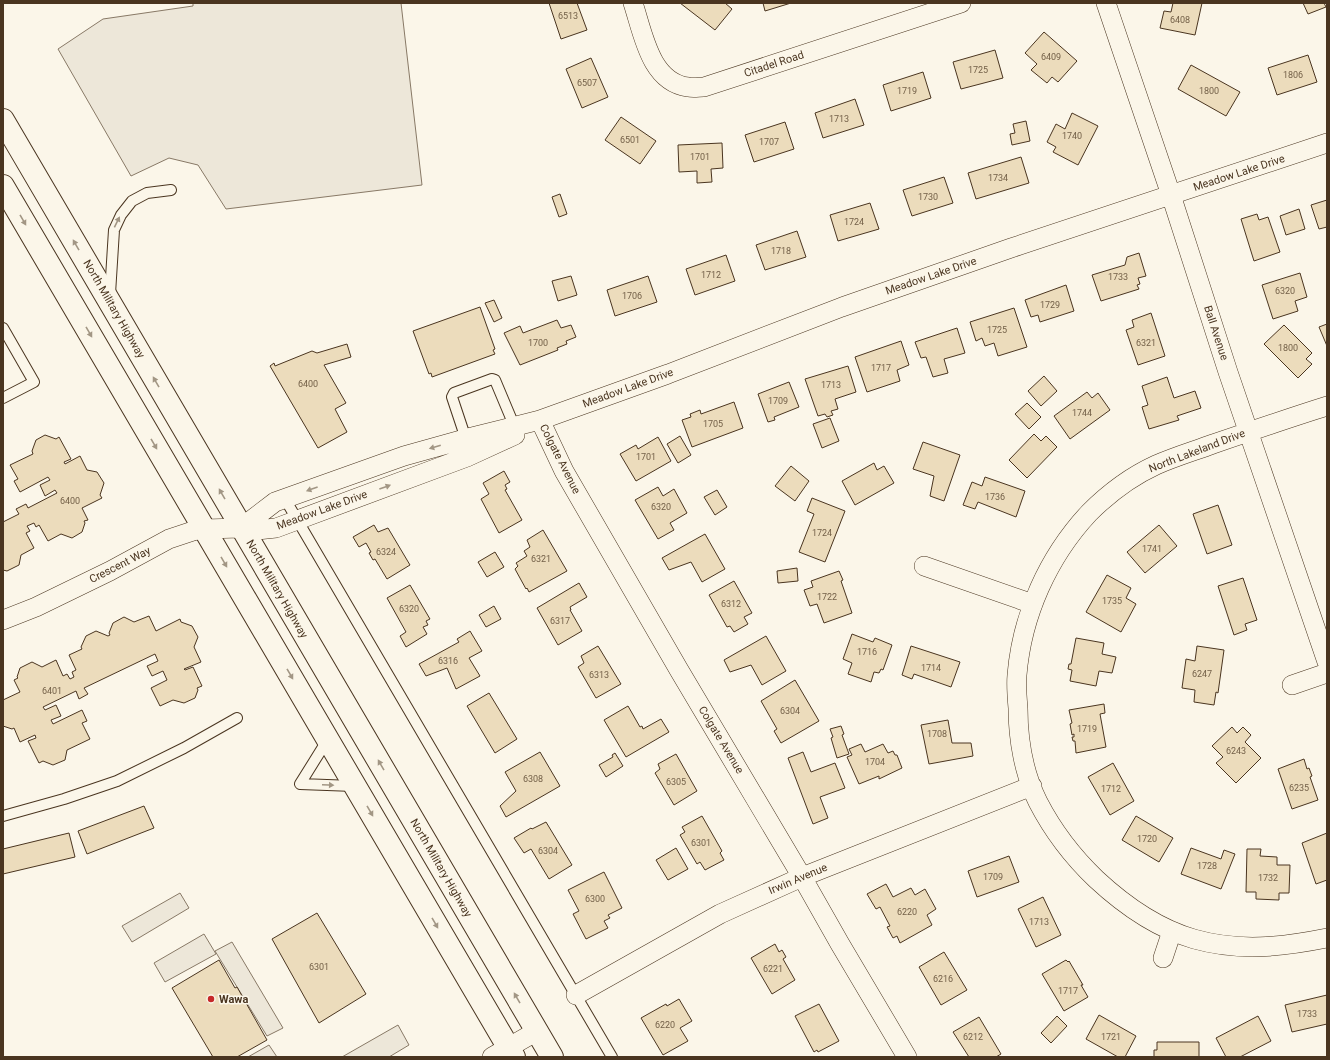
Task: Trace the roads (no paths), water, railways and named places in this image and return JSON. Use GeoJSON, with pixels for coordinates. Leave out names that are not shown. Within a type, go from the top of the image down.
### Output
{"type":"FeatureCollection","features":[{"type":"Feature","properties":{"kind":"main road","name":"North Military Highway"},"geometry":{"type":"LineString","coordinates":[[3,120],[552,1057]]}},
{"type":"Feature","properties":{"kind":"main road"},"geometry":{"type":"LineString","coordinates":[[3,186],[328,739],[505,1054]]}},
{"type":"Feature","properties":{"kind":"street","name":"Citadel Road"},"geometry":{"type":"LineString","coordinates":[[633,3],[652,60],[661,73],[673,82],[688,87],[704,87],[962,3]]}},
{"type":"Feature","properties":{"kind":"street","name":"Ball Avenue"},"geometry":{"type":"LineString","coordinates":[[1106,3],[1171,195],[1228,372],[1327,662]]}},
{"type":"Feature","properties":{"kind":"street","name":"Meadow Lake Drive"},"geometry":{"type":"LineString","coordinates":[[242,528],[257,530],[276,528],[298,520],[469,446],[668,374],[842,307],[1011,248],[1327,143]]}},
{"type":"Feature","properties":{"kind":"street","name":"North Lakeland Drive"},"geometry":{"type":"LineString","coordinates":[[1327,406],[1249,431],[1158,464],[1116,490],[1090,512],[1068,539],[1049,568],[1032,604],[1022,641],[1017,676],[1018,726],[1022,754],[1038,801],[1058,835],[1083,867],[1112,894],[1145,918],[1172,931],[1195,939],[1228,946],[1255,947],[1289,945],[1327,938]]}},
{"type":"Feature","properties":{"kind":"street","name":"Colgate Avenue"},"geometry":{"type":"LineString","coordinates":[[540,420],[564,471],[679,670],[907,1057]]}},
{"type":"Feature","properties":{"kind":"street","name":"Meadow Lake Drive"},"geometry":{"type":"LineString","coordinates":[[242,528],[276,502],[404,456],[469,446]]}},
{"type":"Feature","properties":{"kind":"street","name":"Crescent Way"},"geometry":{"type":"LineString","coordinates":[[3,620],[36,607],[110,571],[169,539],[204,529],[242,528]]}},
{"type":"Feature","properties":{"kind":"street"},"geometry":{"type":"LineString","coordinates":[[924,566],[1032,604]]}},
{"type":"Feature","properties":{"kind":"street"},"geometry":{"type":"LineString","coordinates":[[1292,685],[1327,673]]}},
{"type":"Feature","properties":{"kind":"street","name":"Irwin Avenue"},"geometry":{"type":"LineString","coordinates":[[576,995],[720,914],[802,877],[1032,786]]}},
{"type":"Feature","properties":{"kind":"street"},"geometry":{"type":"LineString","coordinates":[[1163,958],[1172,931]]}},
{"type":"Feature","properties":{"kind":"street"},"geometry":{"type":"LineString","coordinates":[[505,1054],[537,1031]]}},
{"type":"Feature","properties":{"kind":"lane"},"geometry":{"type":"LineString","coordinates":[[109,302],[114,230],[121,215],[132,202],[147,193],[171,190]]}},
{"type":"Feature","properties":{"kind":"lane"},"geometry":{"type":"LineString","coordinates":[[3,328],[34,382],[3,398]]}},
{"type":"Feature","properties":{"kind":"lane"},"geometry":{"type":"LineString","coordinates":[[469,446],[452,397],[454,393],[492,379],[495,380],[516,430]]}},
{"type":"Feature","properties":{"kind":"lane"},"geometry":{"type":"LineString","coordinates":[[286,499],[612,1057]]}},
{"type":"Feature","properties":{"kind":"lane"},"geometry":{"type":"LineString","coordinates":[[3,816],[64,799],[117,781],[184,748],[237,718]]}},
{"type":"Feature","properties":{"kind":"lane"},"geometry":{"type":"LineString","coordinates":[[328,739],[300,784],[355,786]]}},
{"type":"Feature","properties":{"kind":"place","name":"Wawa"},"geometry":{"type":"Point","coordinates":[211,999]}}]}
